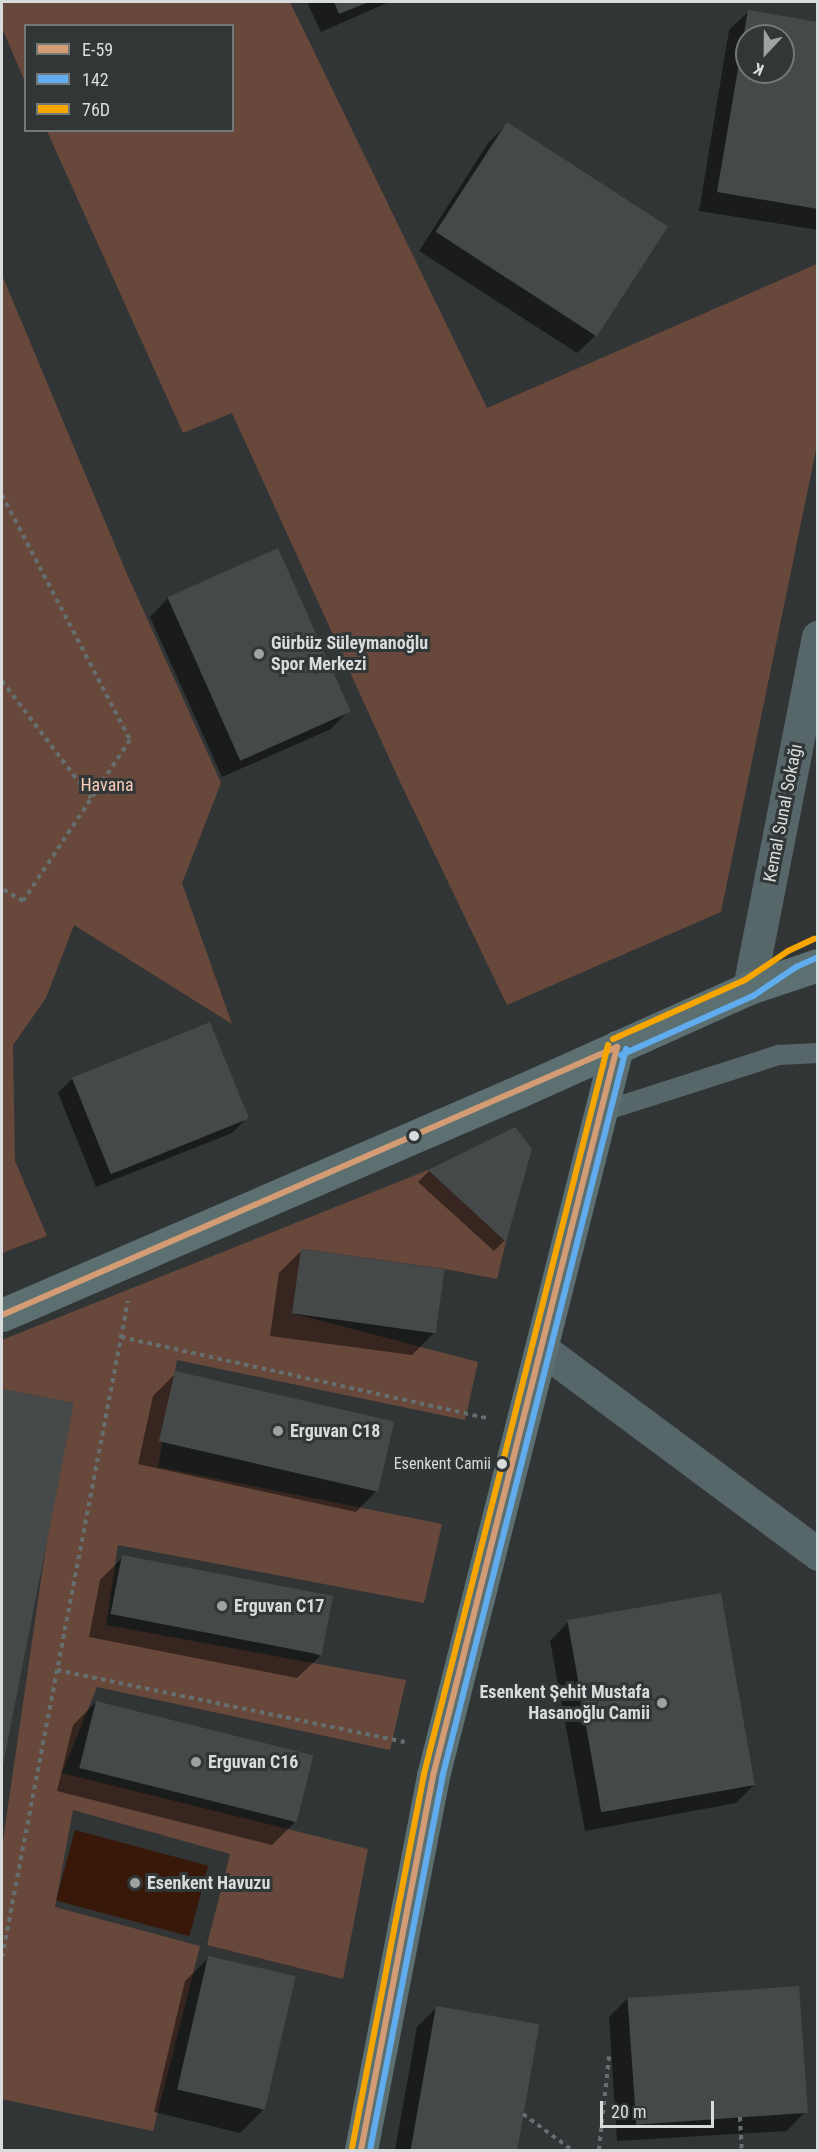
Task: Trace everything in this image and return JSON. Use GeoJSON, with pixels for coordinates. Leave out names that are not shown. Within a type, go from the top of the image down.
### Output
{"type":"FeatureCollection","features":[{"type":"Feature","properties":{"kind":"street","name":"Kemal Sunal Sokağı"},"geometry":{"type":"LineString","coordinates":[[749,988],[818,637]]}},
{"type":"Feature","properties":{"kind":"street"},"geometry":{"type":"LineString","coordinates":[[749,988],[792,959],[818,947]]}},
{"type":"Feature","properties":{"kind":"street"},"geometry":{"type":"LineString","coordinates":[[2,1315],[749,988],[818,965]]}},
{"type":"Feature","properties":{"kind":"street"},"geometry":{"type":"LineString","coordinates":[[361,2151],[441,1749],[617,1047]]}},
{"type":"Feature","properties":{"kind":"street"},"geometry":{"type":"LineString","coordinates":[[542,1349],[818,1554]]}},
{"type":"Feature","properties":{"kind":"lane"},"geometry":{"type":"LineString","coordinates":[[601,1112],[779,1055],[818,1053]]}},
{"type":"Feature","properties":{"kind":"path"},"geometry":{"type":"LineString","coordinates":[[2,495],[130,740],[23,901],[2,889]]}},
{"type":"Feature","properties":{"kind":"path"},"geometry":{"type":"LineString","coordinates":[[2,681],[91,798]]}},
{"type":"Feature","properties":{"kind":"path"},"geometry":{"type":"LineString","coordinates":[[2,1957],[137,1256]]}},
{"type":"Feature","properties":{"kind":"path"},"geometry":{"type":"LineString","coordinates":[[121,1337],[522,1426]]}},
{"type":"Feature","properties":{"kind":"path"},"geometry":{"type":"LineString","coordinates":[[57,1670],[441,1749]]}},
{"type":"Feature","properties":{"kind":"path"},"geometry":{"type":"LineString","coordinates":[[598,2151],[609,2057]]}},
{"type":"Feature","properties":{"kind":"path"},"geometry":{"type":"LineString","coordinates":[[523,2114],[572,2151]]}},
{"type":"Feature","properties":{"kind":"path"},"geometry":{"type":"LineString","coordinates":[[740,2117],[742,2151]]}},
{"type":"Feature","properties":{"kind":"green space"},"geometry":{"type":"Polygon","coordinates":[[[2,2],[290,2],[487,408],[817,264],[817,445],[721,912],[507,1005],[401,784],[232,413],[183,433],[47,132],[234,132],[234,24],[24,24],[24,80],[2,28],[2,2]]]}},
{"type":"Feature","properties":{"kind":"green space","name":"Havana"},"geometry":{"type":"Polygon","coordinates":[[[2,275],[127,574],[221,783],[182,883],[232,1024],[74,925],[46,998],[13,1045],[15,1161],[47,1236],[2,1253],[2,275]]]}},
{"type":"Feature","properties":{"kind":"green space"},"geometry":{"type":"Polygon","coordinates":[[[428,1170],[506,1242],[497,1279],[445,1269],[303,1249],[292,1313],[478,1362],[465,1420],[177,1360],[158,1467],[442,1524],[424,1603],[118,1545],[106,1625],[406,1680],[390,1750],[97,1687],[62,1773],[368,1849],[343,1979],[207,1945],[230,1854],[73,1810],[55,1907],[200,1946],[153,2131],[2,2099],[2,1847],[48,1532],[73,1403],[2,1389],[2,1340],[428,1170]]]}},
{"type":"Feature","properties":{"kind":"shaded area","name":"Esenkent Havuzu"},"geometry":{"type":"Polygon","coordinates":[[[75,1830],[208,1866],[189,1936],[56,1901],[75,1830]]]}},
{"type":"Feature","properties":{"kind":"building"},"geometry":{"type":"Polygon","coordinates":[[[334,2],[369,2],[339,14],[334,2]]]}},
{"type":"Feature","properties":{"kind":"building"},"geometry":{"type":"Polygon","coordinates":[[[748,10],[818,22],[818,209],[717,192],[735,84],[795,84],[795,24],[746,24],[748,10]]]}},
{"type":"Feature","properties":{"kind":"building"},"geometry":{"type":"Polygon","coordinates":[[[507,122],[668,227],[597,336],[436,232],[507,122]]]}},
{"type":"Feature","properties":{"kind":"building","name":"Gürbüz Süleymanoğlu Spor Merkezi"},"geometry":{"type":"Polygon","coordinates":[[[278,548],[351,712],[240,761],[167,597],[278,548]]]}},
{"type":"Feature","properties":{"kind":"building"},"geometry":{"type":"Polygon","coordinates":[[[210,1022],[249,1118],[111,1174],[72,1078],[210,1022]]]}},
{"type":"Feature","properties":{"kind":"building"},"geometry":{"type":"Polygon","coordinates":[[[515,1127],[532,1149],[506,1242],[428,1170],[515,1127]]]}},
{"type":"Feature","properties":{"kind":"building"},"geometry":{"type":"Polygon","coordinates":[[[301,1249],[445,1269],[436,1334],[292,1313],[301,1249]]]}},
{"type":"Feature","properties":{"kind":"building","name":"Erguvan C18"},"geometry":{"type":"Polygon","coordinates":[[[175,1371],[394,1422],[378,1492],[159,1441],[175,1371]]]}},
{"type":"Feature","properties":{"kind":"building"},"geometry":{"type":"Polygon","coordinates":[[[2,1389],[74,1403],[3,1765],[2,1764],[2,1389]]]}},
{"type":"Feature","properties":{"kind":"building","name":"Erguvan C17"},"geometry":{"type":"Polygon","coordinates":[[[122,1555],[333,1596],[322,1655],[111,1614],[122,1555]]]}},
{"type":"Feature","properties":{"kind":"building","name":"Esenkent Şehit Mustafa Hasanoğlu Camii"},"geometry":{"type":"Polygon","coordinates":[[[721,1593],[755,1785],[601,1812],[567,1620],[721,1593]]]}},
{"type":"Feature","properties":{"kind":"building","name":"Erguvan C16"},"geometry":{"type":"Polygon","coordinates":[[[96,1701],[313,1755],[297,1822],[79,1768],[96,1701]]]}},
{"type":"Feature","properties":{"kind":"building"},"geometry":{"type":"Polygon","coordinates":[[[208,1956],[296,1976],[265,2110],[177,2089],[208,1956]]]}},
{"type":"Feature","properties":{"kind":"building"},"geometry":{"type":"Polygon","coordinates":[[[799,1986],[808,2113],[636,2125],[627,1998],[799,1986]]]}},
{"type":"Feature","properties":{"kind":"building"},"geometry":{"type":"Polygon","coordinates":[[[436,2006],[539,2024],[517,2150],[411,2150],[436,2006]]]}},
{"type":"Feature","properties":{"kind":"transit line","name":"76D"},"geometry":{"type":"LineString","coordinates":[[613,1039],[745,980],[788,951],[814,939]]}},
{"type":"Feature","properties":{"kind":"transit line","name":"142"},"geometry":{"type":"LineString","coordinates":[[621,1055],[753,996],[796,967],[818,957]]}},
{"type":"Feature","properties":{"kind":"transit line","name":"76D"},"geometry":{"type":"LineString","coordinates":[[352,2148],[424,1774],[608,1045]]}},
{"type":"Feature","properties":{"kind":"transit line","name":"E-59"},"geometry":{"type":"LineString","coordinates":[[2,1315],[617,1047]]}},
{"type":"Feature","properties":{"kind":"transit line","name":"E-59"},"geometry":{"type":"LineString","coordinates":[[361,2150],[433,1776],[617,1047]]}},
{"type":"Feature","properties":{"kind":"transit line","name":"142"},"geometry":{"type":"LineString","coordinates":[[370,2150],[442,1778],[626,1049]]}},
{"type":"Feature","properties":{"kind":"place","name":"Gürbüz Süleymanoğlu Spor Merkezi"},"geometry":{"type":"Point","coordinates":[259,654]}},
{"type":"Feature","properties":{"kind":"place","name":"Erguvan C18"},"geometry":{"type":"Point","coordinates":[278,1431]}},
{"type":"Feature","properties":{"kind":"place","name":"Esenkent Camii"},"geometry":{"type":"Point","coordinates":[502,1464]}},
{"type":"Feature","properties":{"kind":"place","name":"Erguvan C17"},"geometry":{"type":"Point","coordinates":[222,1606]}},
{"type":"Feature","properties":{"kind":"place","name":"Esenkent Şehit Mustafa Hasanoğlu Camii"},"geometry":{"type":"Point","coordinates":[662,1703]}},
{"type":"Feature","properties":{"kind":"place","name":"Erguvan C16"},"geometry":{"type":"Point","coordinates":[196,1762]}},
{"type":"Feature","properties":{"kind":"place","name":"Esenkent Havuzu"},"geometry":{"type":"Point","coordinates":[135,1883]}}]}
